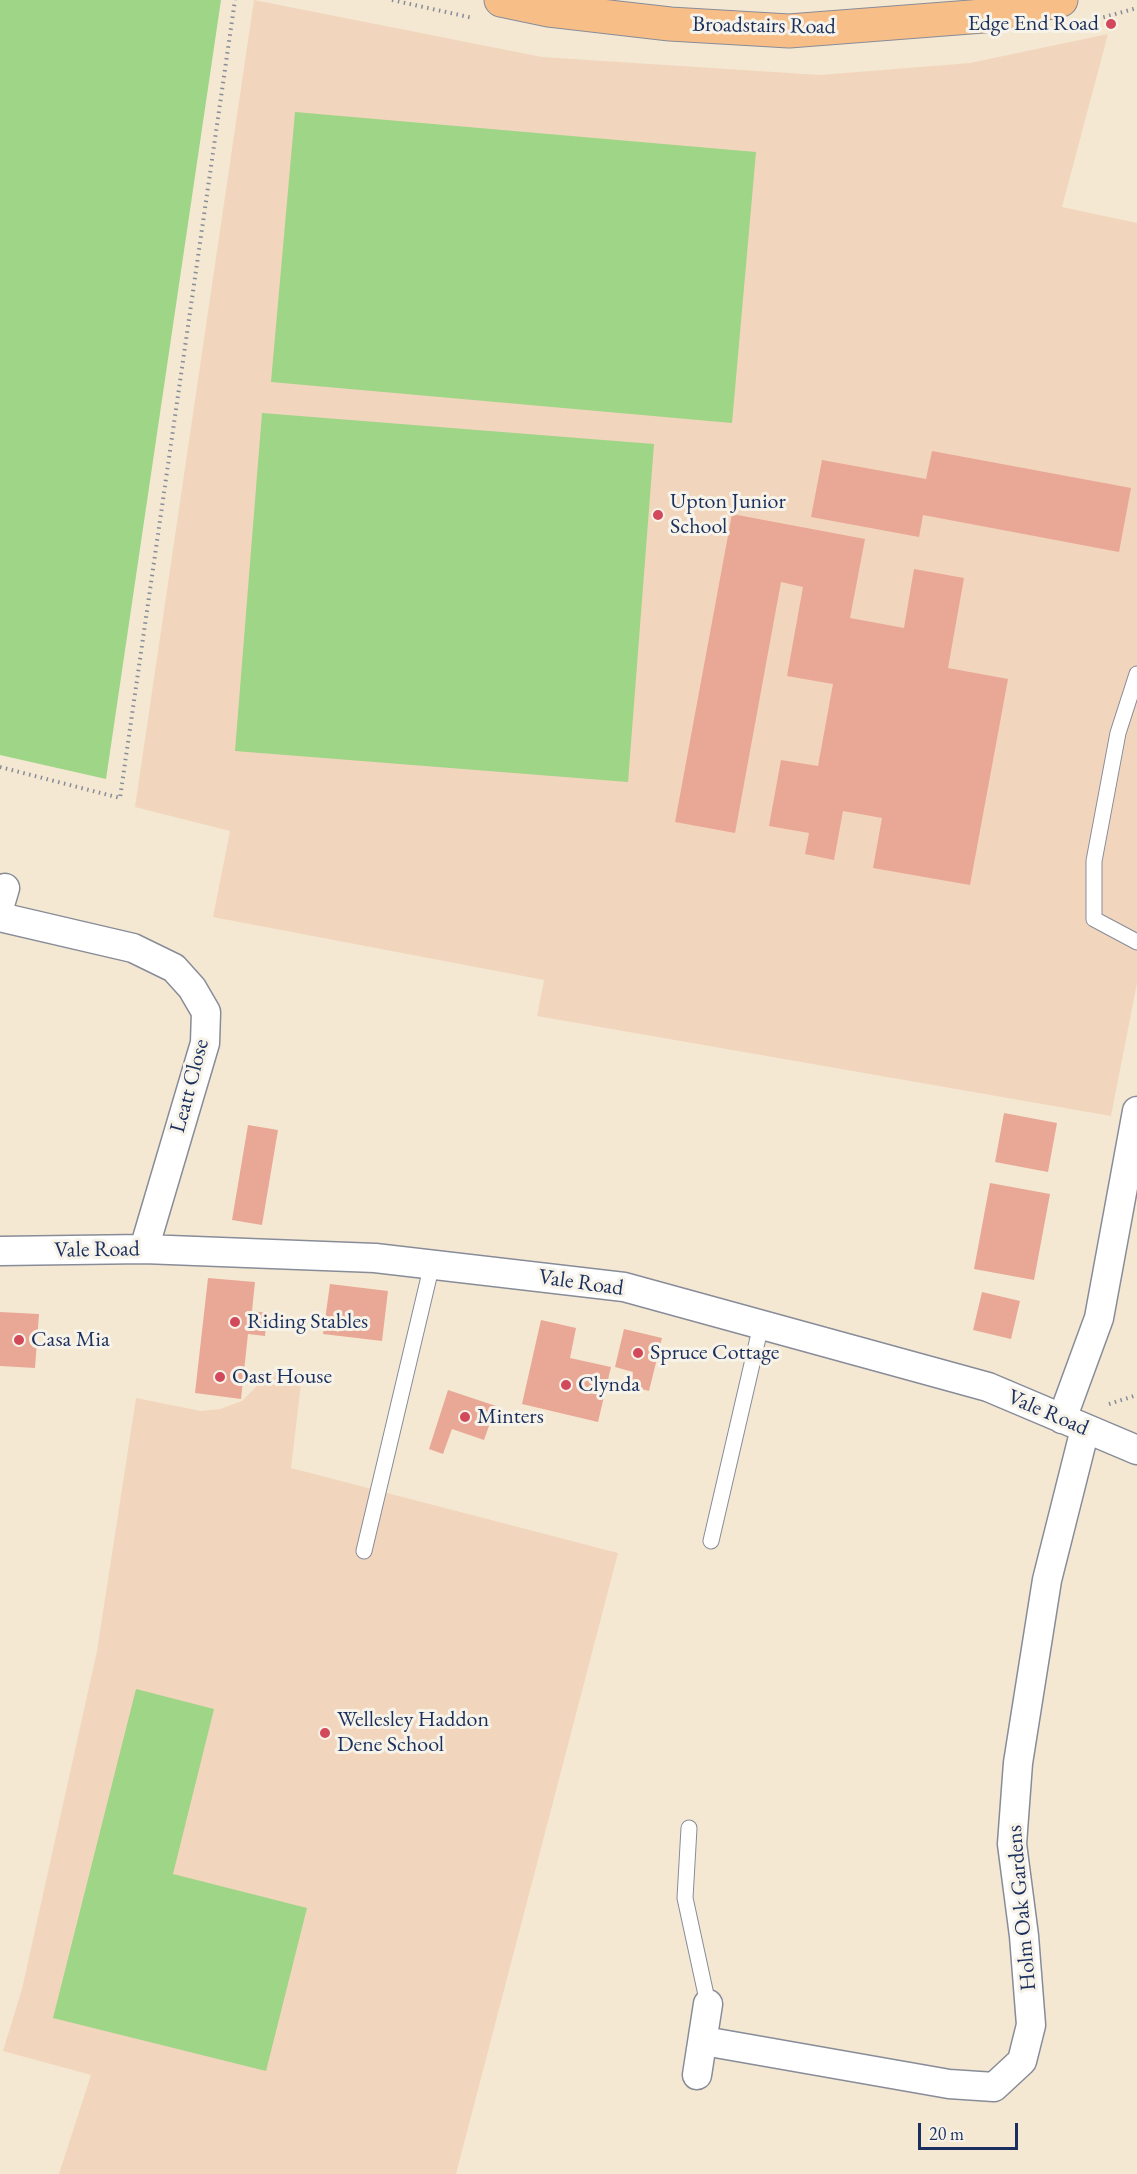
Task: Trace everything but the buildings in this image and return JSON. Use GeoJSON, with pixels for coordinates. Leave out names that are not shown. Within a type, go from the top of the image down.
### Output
{"type":"FeatureCollection","features":[{"type":"Feature","properties":{"kind":"main road","name":"Broadstairs Road"},"geometry":{"type":"LineString","coordinates":[[501,0],[549,10],[670,24],[789,31],[983,16],[1061,0]]}},
{"type":"Feature","properties":{"kind":"street","name":"Leatt Close"},"geometry":{"type":"LineString","coordinates":[[0,917],[133,948],[174,968],[192,988],[206,1012],[206,1043],[144,1249]]}},
{"type":"Feature","properties":{"kind":"street"},"geometry":{"type":"LineString","coordinates":[[1074,1424],[1099,1318],[1137,1111]]}},
{"type":"Feature","properties":{"kind":"street","name":"Vale Road"},"geometry":{"type":"LineString","coordinates":[[0,1251],[144,1249],[375,1258],[624,1287],[988,1387],[1137,1449]]}},
{"type":"Feature","properties":{"kind":"street","name":"Holm Oak Gardens"},"geometry":{"type":"LineString","coordinates":[[704,2041],[949,2084],[994,2087],[1022,2061],[1031,2025],[1024,1936],[1012,1844],[1018,1763],[1074,1424]]}},
{"type":"Feature","properties":{"kind":"street"},"geometry":{"type":"LineString","coordinates":[[697,2075],[708,2004]]}},
{"type":"Feature","properties":{"kind":"lane"},"geometry":{"type":"LineString","coordinates":[[1137,674],[1118,733],[1094,861],[1094,919],[1137,942]]}},
{"type":"Feature","properties":{"kind":"lane"},"geometry":{"type":"LineString","coordinates":[[364,1551],[432,1264]]}},
{"type":"Feature","properties":{"kind":"lane"},"geometry":{"type":"LineString","coordinates":[[711,1541],[761,1325]]}},
{"type":"Feature","properties":{"kind":"lane"},"geometry":{"type":"LineString","coordinates":[[689,1828],[685,1898],[708,2004]]}},
{"type":"Feature","properties":{"kind":"path"},"geometry":{"type":"LineString","coordinates":[[0,768],[120,798],[235,0]]}},
{"type":"Feature","properties":{"kind":"shaded area","name":"Upton Junior School"},"geometry":{"type":"Polygon","coordinates":[[[254,0],[542,57],[820,75],[970,63],[1108,34],[1062,207],[1137,223],[1137,983],[1111,1116],[537,1016],[544,980],[213,917],[230,831],[135,807],[254,0]]]}},
{"type":"Feature","properties":{"kind":"shaded area","name":"Wellesley Haddon Dene School"},"geometry":{"type":"Polygon","coordinates":[[[261,1371],[302,1375],[291,1468],[618,1553],[456,2174],[59,2174],[91,2075],[3,2051],[22,1989],[97,1651],[136,1398],[201,1411],[220,1409],[242,1401],[256,1387],[261,1371]]]}},
{"type":"Feature","properties":{"kind":"green space"},"geometry":{"type":"Polygon","coordinates":[[[0,0],[221,0],[106,779],[0,755],[0,0]]]}},
{"type":"Feature","properties":{"kind":"green space"},"geometry":{"type":"Polygon","coordinates":[[[295,112],[756,152],[732,423],[271,382],[295,112]]]}},
{"type":"Feature","properties":{"kind":"green space"},"geometry":{"type":"Polygon","coordinates":[[[262,413],[654,444],[628,782],[235,751],[262,413]]]}},
{"type":"Feature","properties":{"kind":"green space"},"geometry":{"type":"Polygon","coordinates":[[[136,1689],[214,1709],[173,1874],[307,1908],[266,2071],[53,2018],[136,1689]]]}},
{"type":"Feature","properties":{"kind":"place","name":"Edge End Road"},"geometry":{"type":"Point","coordinates":[1111,24]}},
{"type":"Feature","properties":{"kind":"place","name":"Upton Junior School"},"geometry":{"type":"Point","coordinates":[658,515]}},
{"type":"Feature","properties":{"kind":"place","name":"Riding Stables"},"geometry":{"type":"Point","coordinates":[235,1322]}},
{"type":"Feature","properties":{"kind":"place","name":"Casa Mia"},"geometry":{"type":"Point","coordinates":[19,1340]}},
{"type":"Feature","properties":{"kind":"place","name":"Spruce Cottage"},"geometry":{"type":"Point","coordinates":[638,1353]}},
{"type":"Feature","properties":{"kind":"place","name":"Oast House"},"geometry":{"type":"Point","coordinates":[220,1377]}},
{"type":"Feature","properties":{"kind":"place","name":"Clynda"},"geometry":{"type":"Point","coordinates":[566,1385]}},
{"type":"Feature","properties":{"kind":"place","name":"Minters"},"geometry":{"type":"Point","coordinates":[465,1417]}},
{"type":"Feature","properties":{"kind":"place","name":"Wellesley Haddon Dene School"},"geometry":{"type":"Point","coordinates":[325,1733]}}]}
